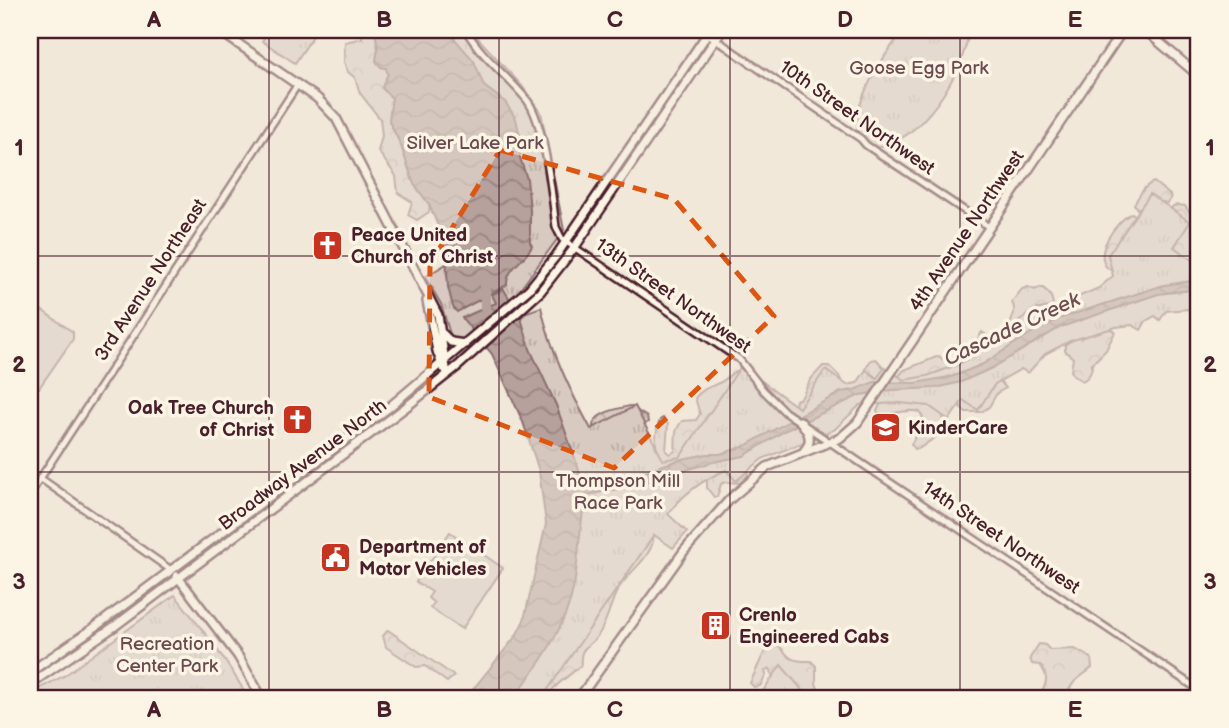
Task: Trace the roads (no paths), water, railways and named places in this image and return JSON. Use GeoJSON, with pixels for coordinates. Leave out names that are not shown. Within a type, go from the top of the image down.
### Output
{"type":"FeatureCollection","features":[{"type":"Feature","properties":{"kind":"main road"},"geometry":{"type":"LineString","coordinates":[[218,30],[323,102],[337,118],[438,315],[444,363]]}},
{"type":"Feature","properties":{"kind":"main road","name":"Broadway Avenue North"},"geometry":{"type":"LineString","coordinates":[[30,684],[97,639],[447,375],[525,305],[546,285],[575,247],[722,30]]}},
{"type":"Feature","properties":{"kind":"main road","name":"4th Avenue Northwest"},"geometry":{"type":"LineString","coordinates":[[579,698],[684,551],[709,521],[757,475],[779,460],[847,433],[869,407],[1123,30]]}},
{"type":"Feature","properties":{"kind":"main road"},"geometry":{"type":"LineString","coordinates":[[1145,30],[1199,76]]}},
{"type":"Feature","properties":{"kind":"main road","name":"Broadway Avenue North"},"geometry":{"type":"LineString","coordinates":[[30,672],[83,636],[370,422],[519,298],[539,279],[566,241],[707,31]]}},
{"type":"Feature","properties":{"kind":"main road"},"geometry":{"type":"LineString","coordinates":[[424,291],[447,375]]}},
{"type":"Feature","properties":{"kind":"main road"},"geometry":{"type":"LineString","coordinates":[[442,334],[454,344],[468,343]]}},
{"type":"Feature","properties":{"kind":"main road"},"geometry":{"type":"LineString","coordinates":[[800,421],[810,441],[803,451]]}},
{"type":"Feature","properties":{"kind":"main road"},"geometry":{"type":"LineString","coordinates":[[171,570],[238,656],[262,698]]}},
{"type":"Feature","properties":{"kind":"street"},"geometry":{"type":"LineString","coordinates":[[466,30],[525,98],[537,117],[556,230],[566,241]]}},
{"type":"Feature","properties":{"kind":"street","name":"10th Street Northwest"},"geometry":{"type":"LineString","coordinates":[[707,31],[866,145],[989,227]]}},
{"type":"Feature","properties":{"kind":"street","name":"3rd Avenue Northeast"},"geometry":{"type":"LineString","coordinates":[[30,494],[298,84]]}},
{"type":"Feature","properties":{"kind":"street","name":"13th Street Northwest"},"geometry":{"type":"LineString","coordinates":[[566,241],[739,359],[768,396],[785,412]]}},
{"type":"Feature","properties":{"kind":"street","name":"14th Street Northwest"},"geometry":{"type":"LineString","coordinates":[[785,412],[1199,690]]}},
{"type":"Feature","properties":{"kind":"street"},"geometry":{"type":"LineString","coordinates":[[40,478],[171,570]]}},
{"type":"Feature","properties":{"kind":"water","name":"Silver Lake Park"},"geometry":{"type":"Polygon","coordinates":[[[375,30],[447,30],[474,61],[484,86],[505,102],[516,119],[520,136],[520,158],[527,179],[532,246],[513,269],[507,285],[457,312],[448,287],[446,257],[440,231],[429,204],[414,184],[400,143],[389,121],[392,98],[382,88],[388,74],[386,68],[376,61],[378,49],[375,30]]]}},
{"type":"Feature","properties":{"kind":"water"},"geometry":{"type":"Polygon","coordinates":[[[1199,280],[1199,289],[1158,294],[1061,327],[992,368],[961,382],[936,388],[860,395],[786,430],[744,456],[713,462],[632,486],[587,495],[570,601],[551,644],[514,698],[466,698],[516,636],[524,620],[546,524],[539,471],[523,422],[492,354],[462,318],[496,303],[492,295],[503,288],[521,318],[530,349],[556,405],[581,479],[586,482],[623,478],[682,459],[720,454],[743,447],[841,392],[874,382],[916,383],[954,376],[983,364],[1058,319],[1164,285],[1199,280]]]}},
{"type":"Feature","properties":{"kind":"waterway"},"geometry":{"type":"LineString","coordinates":[[485,285],[485,308],[490,317]]}},
{"type":"Feature","properties":{"kind":"place","name":"Peace United Church of Christ"},"geometry":{"type":"Point","coordinates":[328,246]}},
{"type":"Feature","properties":{"kind":"place","name":"Oak Tree Church of Christ"},"geometry":{"type":"Point","coordinates":[297,419]}},
{"type":"Feature","properties":{"kind":"place","name":"KinderCare"},"geometry":{"type":"Point","coordinates":[885,428]}},
{"type":"Feature","properties":{"kind":"place","name":"Department of Motor Vehicles"},"geometry":{"type":"Point","coordinates":[336,558]}},
{"type":"Feature","properties":{"kind":"place","name":"Crenlo Engineered Cabs"},"geometry":{"type":"Point","coordinates":[716,626]}},
{"type":"Feature","properties":{"kind":"park label","name":"Goose Egg Park"},"geometry":{"type":"Point","coordinates":[919,68]}},
{"type":"Feature","properties":{"kind":"park label","name":"Thompson Mill Race Park"},"geometry":{"type":"Point","coordinates":[618,492]}},
{"type":"Feature","properties":{"kind":"park label","name":"Recreation Center Park"},"geometry":{"type":"Point","coordinates":[167,655]}},
{"type":"Feature","properties":{"kind":"water label","name":"Cascade Creek"},"geometry":{"type":"Point","coordinates":[1012,329]}}]}
